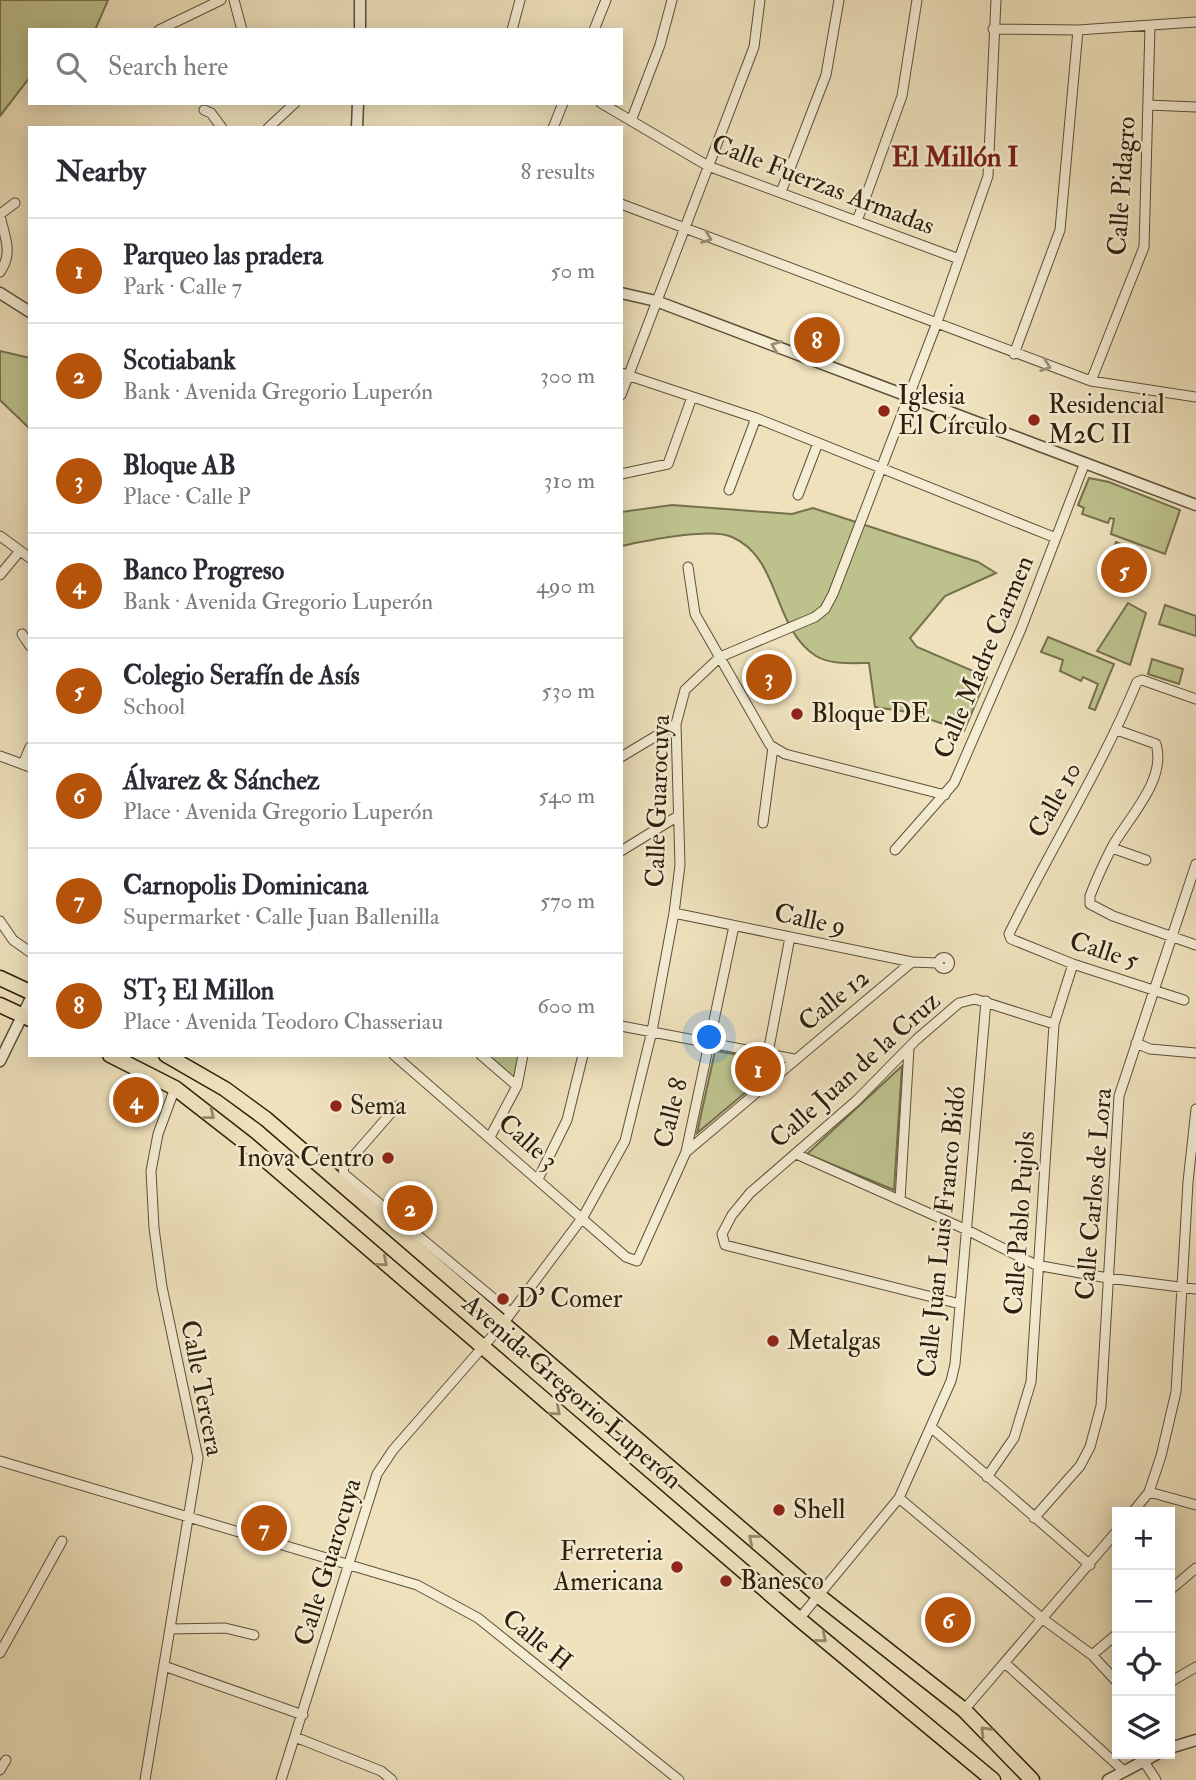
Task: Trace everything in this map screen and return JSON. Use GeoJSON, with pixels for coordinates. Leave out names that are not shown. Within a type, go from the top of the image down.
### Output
{"type":"FeatureCollection","features":[{"type":"Feature","properties":{"kind":"main road"},"geometry":{"type":"LineString","coordinates":[[0,978],[28,991]]}},
{"type":"Feature","properties":{"kind":"main road"},"geometry":{"type":"LineString","coordinates":[[0,1005],[26,1018]]}},
{"type":"Feature","properties":{"kind":"main road","name":"Avenida Gregorio Luperón"},"geometry":{"type":"LineString","coordinates":[[114,1057],[175,1088],[247,1144],[799,1619],[993,1780]]}},
{"type":"Feature","properties":{"kind":"main road","name":"Avenida Gregorio Luperón"},"geometry":{"type":"LineString","coordinates":[[169,1057],[225,1089],[265,1119],[507,1319],[819,1595],[964,1710],[1032,1780]]}},
{"type":"Feature","properties":{"kind":"street"},"geometry":{"type":"LineString","coordinates":[[163,28],[221,0]]}},
{"type":"Feature","properties":{"kind":"street"},"geometry":{"type":"LineString","coordinates":[[234,0],[241,28]]}},
{"type":"Feature","properties":{"kind":"street"},"geometry":{"type":"LineString","coordinates":[[360,0],[360,28]]}},
{"type":"Feature","properties":{"kind":"street"},"geometry":{"type":"LineString","coordinates":[[513,28],[520,0]]}},
{"type":"Feature","properties":{"kind":"street"},"geometry":{"type":"LineString","coordinates":[[595,28],[606,0]]}},
{"type":"Feature","properties":{"kind":"street"},"geometry":{"type":"LineString","coordinates":[[631,121],[660,45],[673,0]]}},
{"type":"Feature","properties":{"kind":"street"},"geometry":{"type":"LineString","coordinates":[[760,0],[754,47],[625,374],[756,418],[1056,538]]}},
{"type":"Feature","properties":{"kind":"street"},"geometry":{"type":"LineString","coordinates":[[781,192],[826,75],[839,0]]}},
{"type":"Feature","properties":{"kind":"street"},"geometry":{"type":"LineString","coordinates":[[858,221],[902,96],[918,0]]}},
{"type":"Feature","properties":{"kind":"street","name":"Calle Guarocuya"},"geometry":{"type":"LineString","coordinates":[[281,1780],[377,1474],[393,1450],[507,1319],[583,1217],[625,1142],[652,1031],[674,913],[680,865],[676,724],[685,690],[720,657],[815,617],[825,609],[936,325],[988,176],[996,0]]}},
{"type":"Feature","properties":{"kind":"street"},"geometry":{"type":"LineString","coordinates":[[993,29],[1077,30],[1196,22]]}},
{"type":"Feature","properties":{"kind":"street","name":"Calle Pidagro"},"geometry":{"type":"LineString","coordinates":[[1091,381],[1143,256],[1150,26]]}},
{"type":"Feature","properties":{"kind":"street"},"geometry":{"type":"LineString","coordinates":[[1014,354],[1060,230],[1077,30]]}},
{"type":"Feature","properties":{"kind":"street"},"geometry":{"type":"LineString","coordinates":[[1149,104],[1196,107]]}},
{"type":"Feature","properties":{"kind":"street"},"geometry":{"type":"LineString","coordinates":[[270,126],[293,105]]}},
{"type":"Feature","properties":{"kind":"street"},"geometry":{"type":"LineString","coordinates":[[357,126],[358,105]]}},
{"type":"Feature","properties":{"kind":"street"},"geometry":{"type":"LineString","coordinates":[[554,126],[562,105]]}},
{"type":"Feature","properties":{"kind":"street","name":"Calle Fuerzas Armadas"},"geometry":{"type":"LineString","coordinates":[[604,105],[708,166],[959,259]]}},
{"type":"Feature","properties":{"kind":"street"},"geometry":{"type":"LineString","coordinates":[[204,110],[211,113],[221,126]]}},
{"type":"Feature","properties":{"kind":"street"},"geometry":{"type":"LineString","coordinates":[[0,272],[8,256],[0,219],[15,203]]}},
{"type":"Feature","properties":{"kind":"street"},"geometry":{"type":"LineString","coordinates":[[623,205],[936,325],[1091,381],[1196,397]]}},
{"type":"Feature","properties":{"kind":"street"},"geometry":{"type":"LineString","coordinates":[[0,293],[28,311]]}},
{"type":"Feature","properties":{"kind":"street"},"geometry":{"type":"LineString","coordinates":[[623,293],[656,301],[1084,465],[1196,505]]}},
{"type":"Feature","properties":{"kind":"street"},"geometry":{"type":"LineString","coordinates":[[623,474],[668,464],[692,397]]}},
{"type":"Feature","properties":{"kind":"street"},"geometry":{"type":"LineString","coordinates":[[729,490],[756,418]]}},
{"type":"Feature","properties":{"kind":"street"},"geometry":{"type":"LineString","coordinates":[[798,495],[818,443]]}},
{"type":"Feature","properties":{"kind":"street","name":"Calle Madre Carmen"},"geometry":{"type":"LineString","coordinates":[[895,850],[945,795],[958,774],[1084,465]]}},
{"type":"Feature","properties":{"kind":"street"},"geometry":{"type":"LineString","coordinates":[[0,536],[28,557]]}},
{"type":"Feature","properties":{"kind":"street"},"geometry":{"type":"LineString","coordinates":[[0,575],[19,552]]}},
{"type":"Feature","properties":{"kind":"street"},"geometry":{"type":"LineString","coordinates":[[688,567],[695,614],[773,747],[785,754],[945,795]]}},
{"type":"Feature","properties":{"kind":"street"},"geometry":{"type":"LineString","coordinates":[[22,634],[28,643]]}},
{"type":"Feature","properties":{"kind":"street","name":"Calle 10"},"geometry":{"type":"LineString","coordinates":[[1011,939],[1009,934],[1038,873],[1117,730],[1139,680],[1196,699]]}},
{"type":"Feature","properties":{"kind":"street"},"geometry":{"type":"LineString","coordinates":[[623,756],[676,724]]}},
{"type":"Feature","properties":{"kind":"street"},"geometry":{"type":"LineString","coordinates":[[1117,730],[1156,744],[1158,749],[1149,788],[1112,848],[1090,897],[1090,904],[1112,916],[1196,945]]}},
{"type":"Feature","properties":{"kind":"street"},"geometry":{"type":"LineString","coordinates":[[763,823],[773,747]]}},
{"type":"Feature","properties":{"kind":"street"},"geometry":{"type":"LineString","coordinates":[[0,756],[26,765]]}},
{"type":"Feature","properties":{"kind":"street"},"geometry":{"type":"LineString","coordinates":[[623,849],[678,816]]}},
{"type":"Feature","properties":{"kind":"street"},"geometry":{"type":"LineString","coordinates":[[1112,848],[1146,860]]}},
{"type":"Feature","properties":{"kind":"street","name":"Calle Carlos de Lora"},"geometry":{"type":"LineString","coordinates":[[1034,1518],[1080,1466],[1090,1447],[1101,1406],[1119,1096],[1196,864]]}},
{"type":"Feature","properties":{"kind":"street","name":"Calle 9"},"geometry":{"type":"LineString","coordinates":[[674,913],[912,962],[938,962]]}},
{"type":"Feature","properties":{"kind":"street"},"geometry":{"type":"LineString","coordinates":[[0,921],[13,940],[28,951]]}},
{"type":"Feature","properties":{"kind":"street","name":"Calle 8"},"geometry":{"type":"LineString","coordinates":[[635,1261],[641,1256],[656,1214],[686,1152],[734,926]]}},
{"type":"Feature","properties":{"kind":"street"},"geometry":{"type":"LineString","coordinates":[[768,1054],[790,937]]}},
{"type":"Feature","properties":{"kind":"street","name":"Calle 5"},"geometry":{"type":"LineString","coordinates":[[1011,939],[1073,964],[1184,1000]]}},
{"type":"Feature","properties":{"kind":"street","name":"Calle 12"},"geometry":{"type":"LineString","coordinates":[[686,1152],[912,962]]}},
{"type":"Feature","properties":{"kind":"street","name":"Calle Pablo Pujols"},"geometry":{"type":"LineString","coordinates":[[987,1477],[1014,1438],[1026,1402],[1033,1358],[1036,1265],[1054,1024],[1073,964]]}},
{"type":"Feature","properties":{"kind":"street","name":"Calle Juan de la Cruz"},"geometry":{"type":"LineString","coordinates":[[960,1304],[725,1245],[722,1234],[739,1205],[856,1101],[909,1048],[960,1003],[967,999],[986,1001]]}},
{"type":"Feature","properties":{"kind":"street"},"geometry":{"type":"LineString","coordinates":[[986,1001],[1054,1024]]}},
{"type":"Feature","properties":{"kind":"street","name":"Calle Juan Luis Franco Bidó"},"geometry":{"type":"LineString","coordinates":[[799,1619],[900,1498],[932,1428],[955,1364],[986,1001]]}},
{"type":"Feature","properties":{"kind":"street"},"geometry":{"type":"LineString","coordinates":[[0,1061],[26,1018]]}},
{"type":"Feature","properties":{"kind":"street"},"geometry":{"type":"LineString","coordinates":[[623,1026],[794,1059]]}},
{"type":"Feature","properties":{"kind":"street"},"geometry":{"type":"LineString","coordinates":[[1136,1043],[1150,1049],[1196,1053]]}},
{"type":"Feature","properties":{"kind":"street"},"geometry":{"type":"LineString","coordinates":[[900,1200],[909,1048]]}},
{"type":"Feature","properties":{"kind":"street","name":"Calle 3"},"geometry":{"type":"LineString","coordinates":[[396,1057],[635,1261]]}},
{"type":"Feature","properties":{"kind":"street"},"geometry":{"type":"LineString","coordinates":[[483,1057],[517,1086]]}},
{"type":"Feature","properties":{"kind":"street"},"geometry":{"type":"LineString","coordinates":[[490,1137],[517,1086],[523,1057]]}},
{"type":"Feature","properties":{"kind":"street"},"geometry":{"type":"LineString","coordinates":[[538,1179],[567,1120],[583,1057]]}},
{"type":"Feature","properties":{"kind":"street","name":"Calle Tercera"},"geometry":{"type":"LineString","coordinates":[[145,1780],[198,1458],[162,1287],[152,1171],[158,1134],[175,1088]]}},
{"type":"Feature","properties":{"kind":"street"},"geometry":{"type":"LineString","coordinates":[[397,1106],[343,1168],[344,1174],[507,1319]]}},
{"type":"Feature","properties":{"kind":"street"},"geometry":{"type":"LineString","coordinates":[[1137,1507],[1149,1492],[1176,1392],[1180,1288],[1196,1109]]}},
{"type":"Feature","properties":{"kind":"street"},"geometry":{"type":"LineString","coordinates":[[796,1154],[967,1230],[1036,1265],[1108,1278],[1196,1289]]}},
{"type":"Feature","properties":{"kind":"street"},"geometry":{"type":"LineString","coordinates":[[932,1428],[1090,1565]]}},
{"type":"Feature","properties":{"kind":"street","name":"Calle H"},"geometry":{"type":"LineString","coordinates":[[0,1461],[417,1585],[478,1618],[679,1780]]}},
{"type":"Feature","properties":{"kind":"street"},"geometry":{"type":"LineString","coordinates":[[1149,1492],[1196,1505]]}},
{"type":"Feature","properties":{"kind":"street"},"geometry":{"type":"LineString","coordinates":[[900,1498],[1043,1619],[1092,1655],[1112,1677]]}},
{"type":"Feature","properties":{"kind":"street"},"geometry":{"type":"LineString","coordinates":[[964,1710],[1112,1537]]}},
{"type":"Feature","properties":{"kind":"street"},"geometry":{"type":"LineString","coordinates":[[0,1653],[62,1541]]}},
{"type":"Feature","properties":{"kind":"street"},"geometry":{"type":"LineString","coordinates":[[1175,1586],[1196,1569]]}},
{"type":"Feature","properties":{"kind":"street"},"geometry":{"type":"LineString","coordinates":[[170,1629],[225,1628],[254,1635]]}},
{"type":"Feature","properties":{"kind":"street"},"geometry":{"type":"LineString","coordinates":[[1092,1655],[1112,1638]]}},
{"type":"Feature","properties":{"kind":"street"},"geometry":{"type":"LineString","coordinates":[[1005,1664],[1124,1771]]}},
{"type":"Feature","properties":{"kind":"street"},"geometry":{"type":"LineString","coordinates":[[164,1666],[303,1715]]}},
{"type":"Feature","properties":{"kind":"street"},"geometry":{"type":"LineString","coordinates":[[1175,1679],[1196,1667]]}},
{"type":"Feature","properties":{"kind":"street"},"geometry":{"type":"LineString","coordinates":[[295,1737],[381,1771],[391,1780]]}},
{"type":"Feature","properties":{"kind":"street"},"geometry":{"type":"LineString","coordinates":[[1175,1744],[1196,1740]]}},
{"type":"Feature","properties":{"kind":"street"},"geometry":{"type":"LineString","coordinates":[[0,1770],[6,1760]]}},
{"type":"Feature","properties":{"kind":"street"},"geometry":{"type":"LineString","coordinates":[[1108,1780],[1143,1760],[1156,1780]]}},
{"type":"Feature","properties":{"kind":"green space"},"geometry":{"type":"Polygon","coordinates":[[[0,0],[108,0],[96,28],[28,28],[28,80],[0,116],[0,0]]]}},
{"type":"Feature","properties":{"kind":"green space"},"geometry":{"type":"Polygon","coordinates":[[[0,351],[28,358],[28,427],[0,400],[0,351]]]}},
{"type":"Feature","properties":{"kind":"green space"},"geometry":{"type":"Polygon","coordinates":[[[1089,478],[1109,482],[1180,510],[1165,554],[1111,534],[1114,519],[1110,518],[1108,523],[1082,514],[1084,508],[1078,505],[1089,478]]]}},
{"type":"Feature","properties":{"kind":"green space"},"geometry":{"type":"Polygon","coordinates":[[[672,505],[792,514],[813,508],[978,562],[996,573],[945,596],[910,638],[917,647],[987,677],[964,731],[908,712],[875,707],[869,663],[828,661],[816,656],[802,644],[791,629],[769,576],[748,547],[732,537],[709,533],[623,546],[623,512],[672,505]]]}},
{"type":"Feature","properties":{"kind":"green space"},"geometry":{"type":"Polygon","coordinates":[[[1116,542],[1134,550],[1123,580],[1104,574],[1116,542]]]}},
{"type":"Feature","properties":{"kind":"green space"},"geometry":{"type":"Polygon","coordinates":[[[1128,603],[1146,613],[1130,665],[1097,651],[1128,603]]]}},
{"type":"Feature","properties":{"kind":"green space"},"geometry":{"type":"Polygon","coordinates":[[[1165,605],[1196,616],[1196,636],[1159,624],[1165,605]]]}},
{"type":"Feature","properties":{"kind":"green space"},"geometry":{"type":"Polygon","coordinates":[[[1048,637],[1114,664],[1095,710],[1089,708],[1098,684],[1083,677],[1081,681],[1060,671],[1063,660],[1041,652],[1048,637]]]}},
{"type":"Feature","properties":{"kind":"green space"},"geometry":{"type":"Polygon","coordinates":[[[1152,659],[1183,669],[1179,684],[1148,674],[1152,659]]]}},
{"type":"Feature","properties":{"kind":"green space"},"geometry":{"type":"Polygon","coordinates":[[[715,1051],[782,1062],[697,1133],[715,1051]]]}},
{"type":"Feature","properties":{"kind":"green space"},"geometry":{"type":"Polygon","coordinates":[[[490,1057],[519,1057],[515,1079],[490,1057]]]}},
{"type":"Feature","properties":{"kind":"green space"},"geometry":{"type":"Polygon","coordinates":[[[902,1066],[894,1190],[807,1154],[902,1066]]]}},
{"type":"Feature","properties":{"kind":"place","name":"ST3 El Millon"},"geometry":{"type":"Point","coordinates":[817,340]}},
{"type":"Feature","properties":{"kind":"place","name":"Iglesia El Círculo"},"geometry":{"type":"Point","coordinates":[884,411]}},
{"type":"Feature","properties":{"kind":"place","name":"Residencial M2C II"},"geometry":{"type":"Point","coordinates":[1034,420]}},
{"type":"Feature","properties":{"kind":"place","name":"Colegio Serafín de Asís"},"geometry":{"type":"Point","coordinates":[1124,570]}},
{"type":"Feature","properties":{"kind":"place","name":"Bloque AB"},"geometry":{"type":"Point","coordinates":[769,677]}},
{"type":"Feature","properties":{"kind":"place","name":"Bloque DE"},"geometry":{"type":"Point","coordinates":[797,714]}},
{"type":"Feature","properties":{"kind":"place","name":"Parqueo las pradera"},"geometry":{"type":"Point","coordinates":[758,1069]}},
{"type":"Feature","properties":{"kind":"place","name":"Banco Progreso"},"geometry":{"type":"Point","coordinates":[136,1100]}},
{"type":"Feature","properties":{"kind":"place","name":"Sema"},"geometry":{"type":"Point","coordinates":[336,1106]}},
{"type":"Feature","properties":{"kind":"place","name":"Inova Centro"},"geometry":{"type":"Point","coordinates":[388,1158]}},
{"type":"Feature","properties":{"kind":"place","name":"Scotiabank"},"geometry":{"type":"Point","coordinates":[410,1208]}},
{"type":"Feature","properties":{"kind":"place","name":"D' Comer"},"geometry":{"type":"Point","coordinates":[503,1299]}},
{"type":"Feature","properties":{"kind":"place","name":"Metalgas"},"geometry":{"type":"Point","coordinates":[773,1341]}},
{"type":"Feature","properties":{"kind":"place","name":"Shell"},"geometry":{"type":"Point","coordinates":[779,1510]}},
{"type":"Feature","properties":{"kind":"place","name":"Carnopolis Dominicana"},"geometry":{"type":"Point","coordinates":[264,1528]}},
{"type":"Feature","properties":{"kind":"place","name":"Ferreteria Americana"},"geometry":{"type":"Point","coordinates":[677,1567]}},
{"type":"Feature","properties":{"kind":"place","name":"Banesco"},"geometry":{"type":"Point","coordinates":[726,1581]}},
{"type":"Feature","properties":{"kind":"place","name":"Álvarez & Sánchez"},"geometry":{"type":"Point","coordinates":[948,1620]}},
{"type":"Feature","properties":{"kind":"district","name":"El Millón I"},"geometry":{"type":"Point","coordinates":[955,157]}}]}
